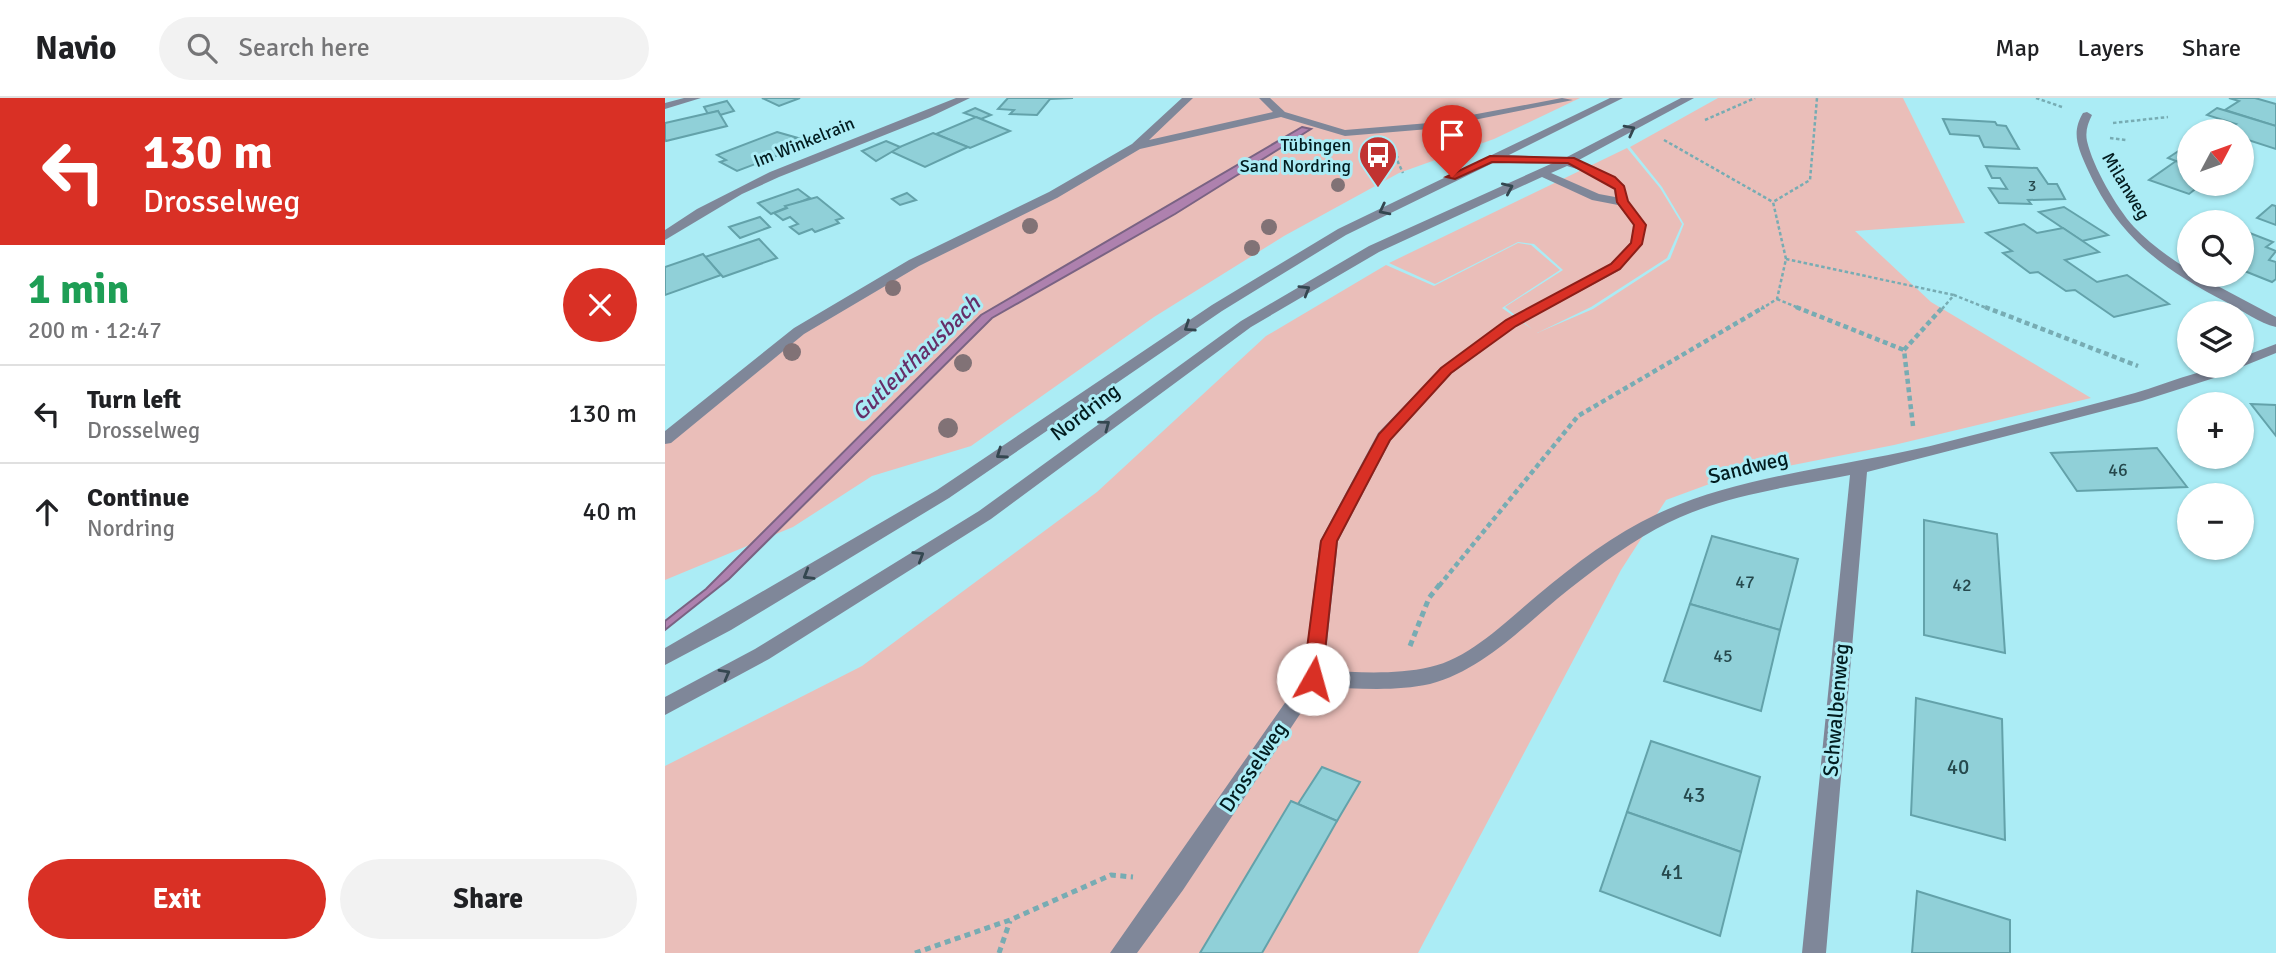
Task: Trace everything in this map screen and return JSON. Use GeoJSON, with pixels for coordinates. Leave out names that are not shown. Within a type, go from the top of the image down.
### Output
{"type":"FeatureCollection","features":[{"type":"Feature","properties":{"kind":"street"},"geometry":{"type":"LineString","coordinates":[[665,106],[696,98]]}},
{"type":"Feature","properties":{"kind":"street","name":"Im Winkelrain"},"geometry":{"type":"LineString","coordinates":[[665,236],[699,211],[765,177],[965,98]]}},
{"type":"Feature","properties":{"kind":"street"},"geometry":{"type":"LineString","coordinates":[[665,439],[799,331],[914,263],[1053,195],[1136,146],[1188,98]]}},
{"type":"Feature","properties":{"kind":"street"},"geometry":{"type":"LineString","coordinates":[[1264,98],[1281,114],[1345,133],[1429,126],[1568,100]]}},
{"type":"Feature","properties":{"kind":"street","name":"Nordring"},"geometry":{"type":"LineString","coordinates":[[665,657],[724,625],[943,494],[1217,308],[1342,232],[1413,195],[1618,98]]}},
{"type":"Feature","properties":{"kind":"street","name":"Nordring"},"geometry":{"type":"LineString","coordinates":[[665,707],[762,654],[985,515],[1246,324],[1374,249],[1543,166],[1570,160],[1689,98]]}},
{"type":"Feature","properties":{"kind":"street"},"geometry":{"type":"LineString","coordinates":[[1136,146],[1281,114]]}},
{"type":"Feature","properties":{"kind":"street","name":"Milanweg"},"geometry":{"type":"LineString","coordinates":[[2084,121],[2081,140],[2088,157],[2119,215],[2137,238],[2191,276],[2276,323]]}},
{"type":"Feature","properties":{"kind":"street"},"geometry":{"type":"LineString","coordinates":[[1559,127],[1558,138],[1543,166],[1596,197],[1622,202]]}},
{"type":"Feature","properties":{"kind":"street","name":"Nordring"},"geometry":{"type":"LineString","coordinates":[[1490,159],[1543,166]]}},
{"type":"Feature","properties":{"kind":"street","name":"Drosselweg"},"geometry":{"type":"LineString","coordinates":[[1122,953],[1175,882],[1313,679],[1329,541],[1384,437],[1446,370],[1511,323],[1615,267],[1636,244],[1640,225],[1622,202],[1621,188],[1611,180],[1570,160]]}},
{"type":"Feature","properties":{"kind":"street"},"geometry":{"type":"LineString","coordinates":[[2254,357],[2276,348]]}},
{"type":"Feature","properties":{"kind":"street","name":"Sandweg"},"geometry":{"type":"LineString","coordinates":[[1313,679],[1397,680],[1443,672],[1496,639],[1545,598],[1663,517],[1721,495],[1775,481],[1859,468],[1916,455],[2201,378]]}},
{"type":"Feature","properties":{"kind":"street","name":"Schwalbenweg"},"geometry":{"type":"LineString","coordinates":[[1814,953],[1859,468]]}},
{"type":"Feature","properties":{"kind":"path"},"geometry":{"type":"LineString","coordinates":[[1773,202],[1810,180],[1817,98]]}},
{"type":"Feature","properties":{"kind":"path"},"geometry":{"type":"LineString","coordinates":[[2084,121],[2168,117]]}},
{"type":"Feature","properties":{"kind":"path"},"geometry":{"type":"LineString","coordinates":[[1413,195],[1396,158],[1429,126]]}},
{"type":"Feature","properties":{"kind":"path"},"geometry":{"type":"LineString","coordinates":[[1397,680],[1429,598],[1578,416],[1777,299],[1786,259],[1773,202],[1663,140]]}},
{"type":"Feature","properties":{"kind":"path"},"geometry":{"type":"LineString","coordinates":[[1786,259],[1954,295],[2185,384]]}},
{"type":"Feature","properties":{"kind":"path"},"geometry":{"type":"LineString","coordinates":[[1916,455],[1904,350],[1954,295]]}},
{"type":"Feature","properties":{"kind":"path"},"geometry":{"type":"LineString","coordinates":[[1777,299],[1904,350]]}},
{"type":"Feature","properties":{"kind":"path"},"geometry":{"type":"LineString","coordinates":[[915,953],[1010,920],[1111,875],[1175,882]]}},
{"type":"Feature","properties":{"kind":"path"},"geometry":{"type":"LineString","coordinates":[[999,953],[1010,920]]}},
{"type":"Feature","properties":{"kind":"shaded area"},"geometry":{"type":"Polygon","coordinates":[[[1188,98],[1580,98],[1494,139],[1399,173],[1284,236],[1154,317],[971,446],[872,476],[793,527],[665,580],[665,439],[799,331],[914,263],[1053,195],[1136,146],[1188,98]]]}},
{"type":"Feature","properties":{"kind":"shaded area"},"geometry":{"type":"Polygon","coordinates":[[[1718,98],[1903,98],[1965,223],[1855,231],[1931,302],[2091,398],[1894,445],[1723,479],[1666,500],[1621,570],[1418,953],[665,953],[665,766],[862,666],[1097,492],[1266,336],[1386,265],[1434,286],[1518,243],[1531,245],[1560,270],[1502,308],[1532,329],[1505,307],[1563,270],[1534,244],[1518,242],[1435,284],[1389,263],[1627,148],[1660,188],[1682,224],[1667,258],[1591,307],[1537,333],[1593,309],[1670,259],[1684,224],[1662,187],[1630,147],[1718,98]]]}},
{"type":"Feature","properties":{"kind":"shaded area"},"geometry":{"type":"Polygon","coordinates":[[[1302,127],[1311,129],[1175,214],[992,318],[729,579],[665,630],[665,621],[706,589],[981,315],[1302,127]]]}},
{"type":"Feature","properties":{"kind":"building"},"geometry":{"type":"Polygon","coordinates":[[[762,98],[800,98],[779,106],[762,98]]]}},
{"type":"Feature","properties":{"kind":"building"},"geometry":{"type":"Polygon","coordinates":[[[1008,98],[1073,98],[1050,99],[1037,115],[1010,114],[1014,110],[998,109],[1008,98]]]}},
{"type":"Feature","properties":{"kind":"building"},"geometry":{"type":"Polygon","coordinates":[[[2229,98],[2255,98],[2276,104],[2276,126],[2225,110],[2239,101],[2229,98]]]}},
{"type":"Feature","properties":{"kind":"building"},"geometry":{"type":"Polygon","coordinates":[[[727,101],[734,111],[720,115],[718,111],[708,114],[704,107],[727,101]]]}},
{"type":"Feature","properties":{"kind":"building"},"geometry":{"type":"Polygon","coordinates":[[[975,108],[991,115],[981,119],[964,113],[975,108]]]}},
{"type":"Feature","properties":{"kind":"building"},"geometry":{"type":"Polygon","coordinates":[[[2217,108],[2253,119],[2220,119],[2207,115],[2217,108]]]}},
{"type":"Feature","properties":{"kind":"building"},"geometry":{"type":"Polygon","coordinates":[[[718,111],[727,126],[666,141],[665,123],[718,111]]]}},
{"type":"Feature","properties":{"kind":"building"},"geometry":{"type":"Polygon","coordinates":[[[976,117],[1010,131],[970,148],[936,134],[976,117]]]}},
{"type":"Feature","properties":{"kind":"building"},"geometry":{"type":"Polygon","coordinates":[[[1943,119],[1995,122],[1997,125],[2006,126],[2019,149],[1984,147],[1979,136],[1950,134],[1943,119]]]}},
{"type":"Feature","properties":{"kind":"building"},"geometry":{"type":"Polygon","coordinates":[[[2254,119],[2276,126],[2276,149],[2254,142],[2254,119]]]}},
{"type":"Feature","properties":{"kind":"building"},"geometry":{"type":"Polygon","coordinates":[[[777,132],[798,138],[793,140],[801,145],[800,147],[737,171],[720,162],[726,160],[717,155],[777,132]]]}},
{"type":"Feature","properties":{"kind":"building"},"geometry":{"type":"Polygon","coordinates":[[[933,133],[968,147],[925,167],[890,151],[933,133]]]}},
{"type":"Feature","properties":{"kind":"building"},"geometry":{"type":"Polygon","coordinates":[[[886,141],[900,147],[876,161],[862,151],[886,141]]]}},
{"type":"Feature","properties":{"kind":"building"},"geometry":{"type":"Polygon","coordinates":[[[2177,152],[2177,161],[2168,158],[2177,152]]]}},
{"type":"Feature","properties":{"kind":"building"},"geometry":{"type":"Polygon","coordinates":[[[2176,161],[2177,161],[2177,190],[2149,180],[2176,161]]]}},
{"type":"Feature","properties":{"kind":"building"},"geometry":{"type":"Polygon","coordinates":[[[1986,166],[2037,168],[2048,184],[2057,184],[2065,199],[2028,200],[2031,204],[1999,203],[1989,188],[2007,189],[2000,178],[1992,178],[1986,166]]]}},
{"type":"Feature","properties":{"kind":"building"},"geometry":{"type":"Polygon","coordinates":[[[798,189],[810,198],[771,214],[758,203],[798,189]]]}},
{"type":"Feature","properties":{"kind":"building"},"geometry":{"type":"Polygon","coordinates":[[[907,193],[916,200],[900,205],[892,199],[907,193]]]}},
{"type":"Feature","properties":{"kind":"building"},"geometry":{"type":"Polygon","coordinates":[[[817,197],[843,218],[836,220],[839,223],[815,232],[812,229],[799,234],[790,227],[798,224],[790,217],[783,220],[774,213],[787,208],[785,206],[817,197]]]}},
{"type":"Feature","properties":{"kind":"building"},"geometry":{"type":"Polygon","coordinates":[[[2272,205],[2276,206],[2276,225],[2257,218],[2272,205]]]}},
{"type":"Feature","properties":{"kind":"building"},"geometry":{"type":"Polygon","coordinates":[[[2064,207],[2108,235],[2082,241],[2039,212],[2064,207]]]}},
{"type":"Feature","properties":{"kind":"building"},"geometry":{"type":"Polygon","coordinates":[[[760,217],[770,227],[740,238],[729,227],[760,217]]]}},
{"type":"Feature","properties":{"kind":"building"},"geometry":{"type":"Polygon","coordinates":[[[2024,224],[2037,233],[2063,228],[2099,252],[2065,260],[2097,282],[2127,275],[2169,304],[2114,317],[2075,290],[2066,291],[2038,272],[2030,273],[2003,253],[2012,251],[1986,233],[2024,224]]]}},
{"type":"Feature","properties":{"kind":"building"},"geometry":{"type":"Polygon","coordinates":[[[2254,235],[2273,242],[2266,247],[2276,251],[2269,260],[2276,262],[2276,279],[2272,282],[2254,275],[2254,235]]]}},
{"type":"Feature","properties":{"kind":"building"},"geometry":{"type":"Polygon","coordinates":[[[759,239],[777,258],[723,277],[705,257],[759,239]]]}},
{"type":"Feature","properties":{"kind":"building"},"geometry":{"type":"Polygon","coordinates":[[[703,254],[721,275],[665,295],[665,267],[703,254]]]}},
{"type":"Feature","properties":{"kind":"building"},"geometry":{"type":"Polygon","coordinates":[[[2254,404],[2276,405],[2276,436],[2254,408],[2254,404]]]}},
{"type":"Feature","properties":{"kind":"building"},"geometry":{"type":"Polygon","coordinates":[[[2157,448],[2184,483],[2177,483],[2177,487],[2077,491],[2051,453],[2157,448]]]}},
{"type":"Feature","properties":{"kind":"building"},"geometry":{"type":"Polygon","coordinates":[[[1924,520],[1997,534],[2005,653],[1924,635],[1924,520]]]}},
{"type":"Feature","properties":{"kind":"building"},"geometry":{"type":"Polygon","coordinates":[[[1712,536],[1798,559],[1780,630],[1690,604],[1712,536]]]}},
{"type":"Feature","properties":{"kind":"building"},"geometry":{"type":"Polygon","coordinates":[[[1690,604],[1780,630],[1761,711],[1664,681],[1690,604]]]}},
{"type":"Feature","properties":{"kind":"building"},"geometry":{"type":"Polygon","coordinates":[[[1916,698],[2002,719],[2005,840],[1911,815],[1916,698]]]}},
{"type":"Feature","properties":{"kind":"building"},"geometry":{"type":"Polygon","coordinates":[[[1651,741],[1760,777],[1741,852],[1627,812],[1651,741]]]}},
{"type":"Feature","properties":{"kind":"building"},"geometry":{"type":"Polygon","coordinates":[[[1322,767],[1360,782],[1337,821],[1298,804],[1322,767]]]}},
{"type":"Feature","properties":{"kind":"building"},"geometry":{"type":"Polygon","coordinates":[[[1291,801],[1337,821],[1262,953],[1200,953],[1291,801]]]}},
{"type":"Feature","properties":{"kind":"building"},"geometry":{"type":"Polygon","coordinates":[[[1627,812],[1741,852],[1720,936],[1600,891],[1627,812]]]}},
{"type":"Feature","properties":{"kind":"building"},"geometry":{"type":"Polygon","coordinates":[[[1917,891],[2010,920],[2010,953],[1912,953],[1917,891]]]}},
{"type":"Feature","properties":{"kind":"place","name":"Tübingen Sand Nordring"},"geometry":{"type":"Point","coordinates":[1378,189]}},
{"type":"Feature","properties":{"kind":"route"},"geometry":{"type":"LineString","coordinates":[[1313,679],[1329,541],[1384,437],[1446,370],[1511,323],[1615,267],[1636,244],[1640,225],[1622,202],[1621,188],[1611,180],[1570,160],[1490,159],[1452,177]]}},
{"type":"Feature","properties":{"kind":"water label","name":"Gutleuthausbach"},"geometry":{"type":"Point","coordinates":[916,358]}}]}
